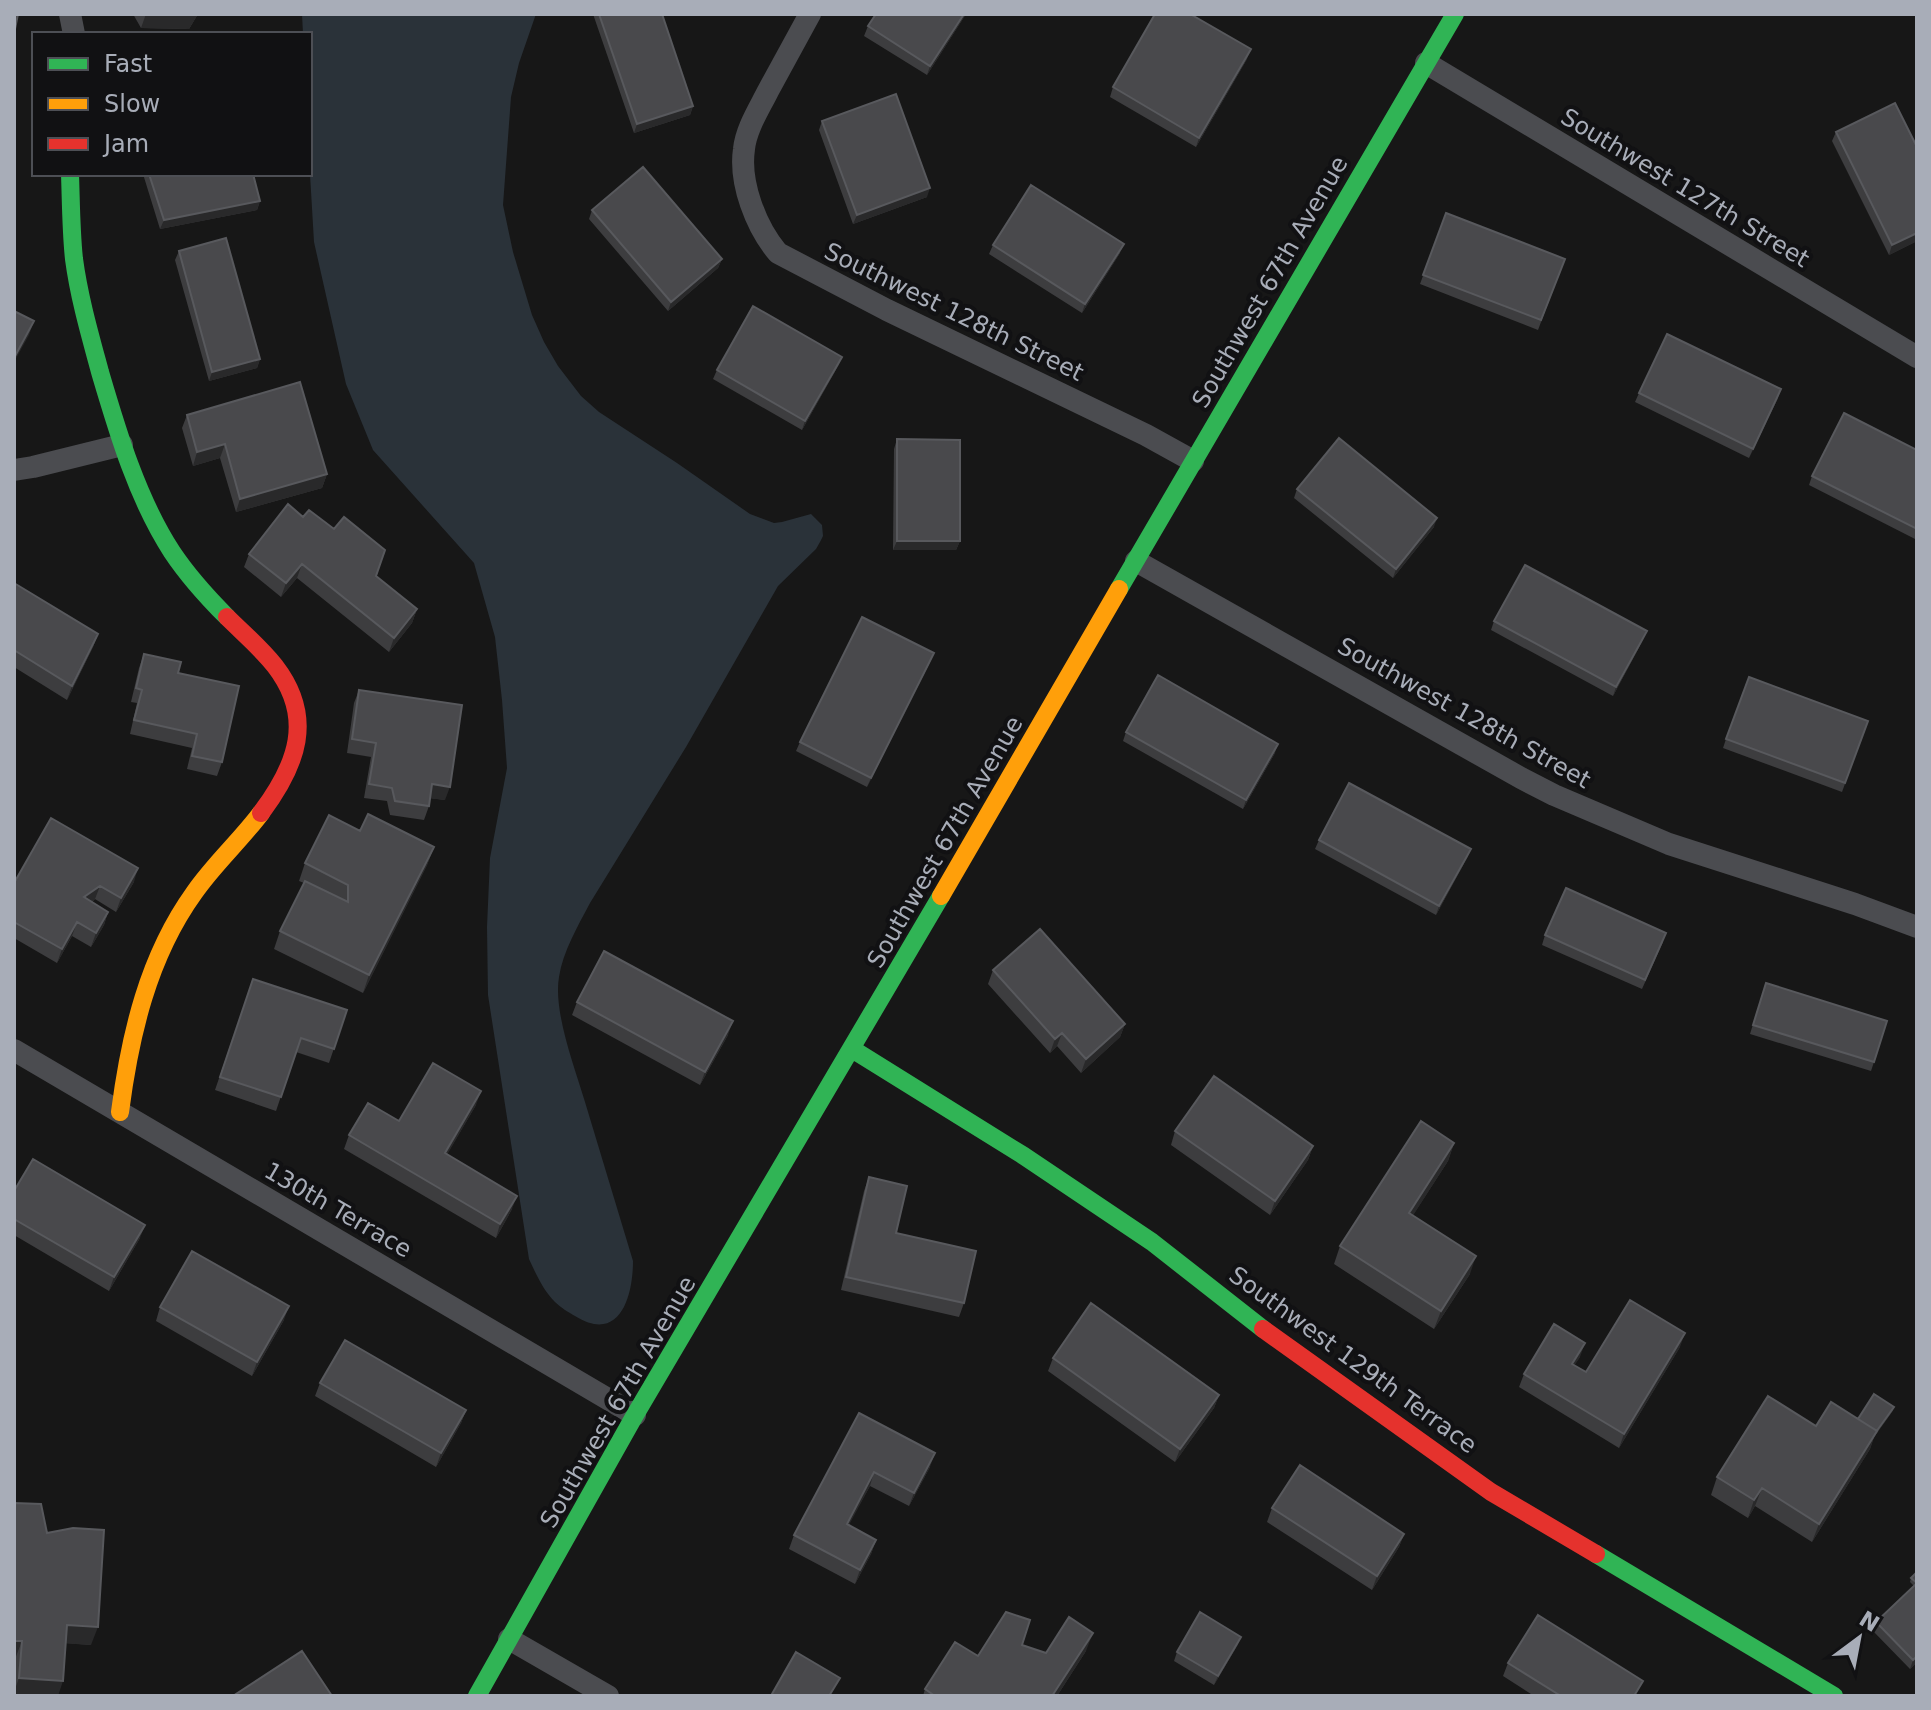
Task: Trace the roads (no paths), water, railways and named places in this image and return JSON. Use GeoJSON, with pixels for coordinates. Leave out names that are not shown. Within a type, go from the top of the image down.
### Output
{"type":"FeatureCollection","features":[{"type":"Feature","properties":{"kind":"street","name":"Southwest 128th Street"},"geometry":{"type":"LineString","coordinates":[[810,14],[758,109],[743,150],[753,212],[778,253],[1193,461]]}},
{"type":"Feature","properties":{"kind":"street","name":"Southwest 67th Avenue"},"geometry":{"type":"LineString","coordinates":[[477,1696],[635,1415],[852,1049],[1455,14]]}},
{"type":"Feature","properties":{"kind":"street","name":"Southwest 127th Street"},"geometry":{"type":"LineString","coordinates":[[1426,63],[1917,357]]}},
{"type":"Feature","properties":{"kind":"street"},"geometry":{"type":"LineString","coordinates":[[70,176],[76,269],[93,348],[122,445],[145,502],[183,568],[282,673],[294,700],[299,731],[288,768],[271,801],[193,893],[163,945],[153,967],[125,1068],[120,1112]]}},
{"type":"Feature","properties":{"kind":"street"},"geometry":{"type":"LineString","coordinates":[[14,470],[122,445]]}},
{"type":"Feature","properties":{"kind":"street","name":"Southwest 128th Street"},"geometry":{"type":"LineString","coordinates":[[1136,561],[1554,795],[1669,844],[1917,927]]}},
{"type":"Feature","properties":{"kind":"street","name":"Southwest 129th Terrace"},"geometry":{"type":"LineString","coordinates":[[852,1049],[1024,1156],[1130,1227],[1266,1332],[1468,1477],[1834,1696]]}},
{"type":"Feature","properties":{"kind":"street","name":"130th Terrace"},"geometry":{"type":"LineString","coordinates":[[14,1050],[635,1415]]}},
{"type":"Feature","properties":{"kind":"street"},"geometry":{"type":"LineString","coordinates":[[509,1639],[608,1696]]}}]}
